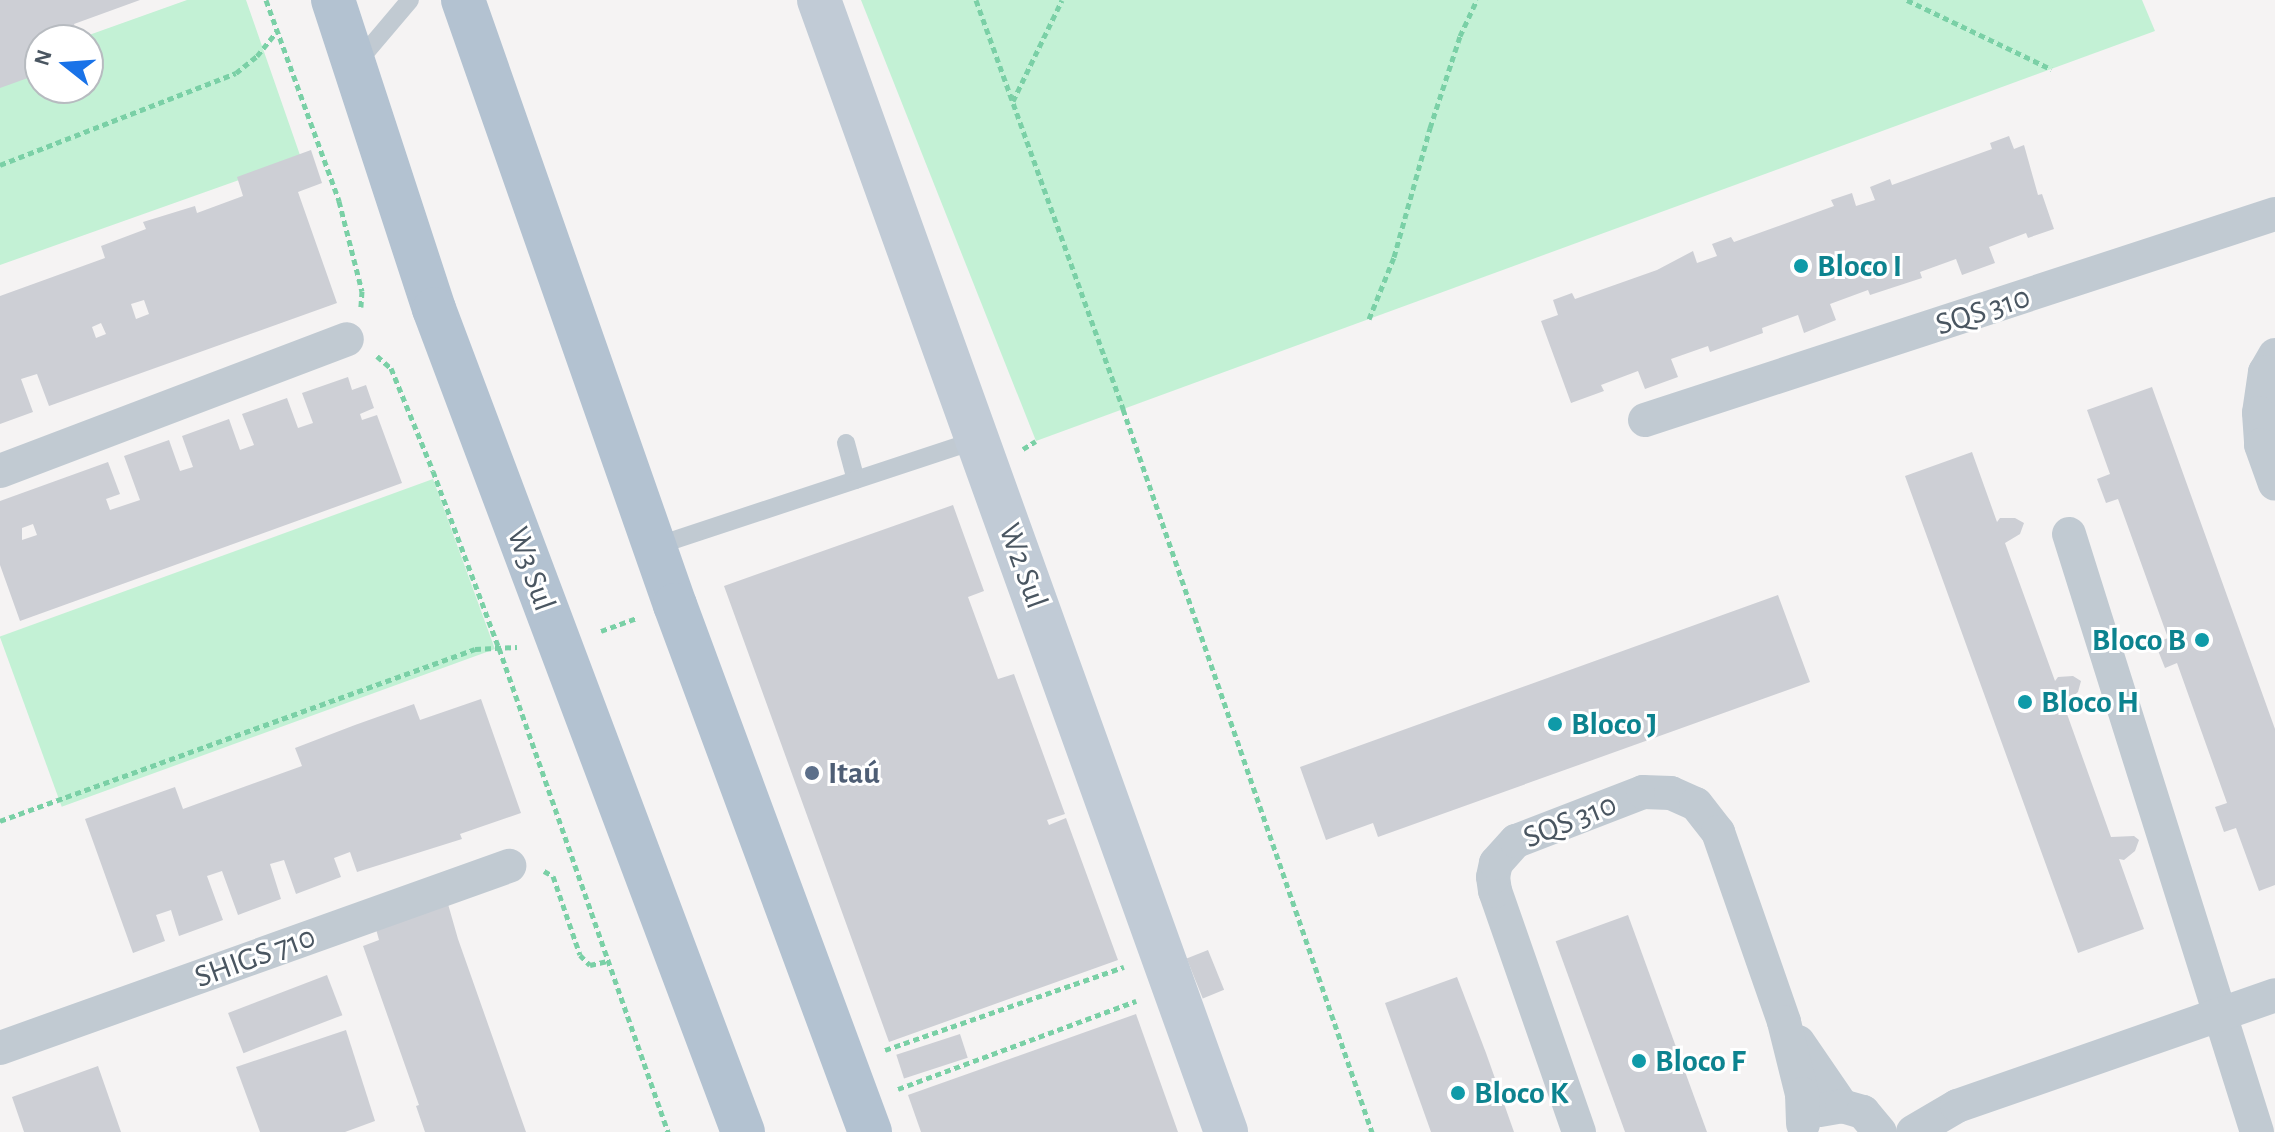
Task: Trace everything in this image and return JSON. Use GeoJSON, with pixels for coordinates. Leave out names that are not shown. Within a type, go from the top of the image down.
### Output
{"type":"FeatureCollection","features":[{"type":"Feature","properties":{"kind":"main road","name":"W3 Sul"},"geometry":{"type":"LineString","coordinates":[[333,0],[434,309],[743,1132]]}},
{"type":"Feature","properties":{"kind":"main road"},"geometry":{"type":"LineString","coordinates":[[463,0],[675,605],[858,1100]]}},
{"type":"Feature","properties":{"kind":"street","name":"W2 Sul"},"geometry":{"type":"LineString","coordinates":[[819,0],[1226,1132]]}},
{"type":"Feature","properties":{"kind":"street","name":"SQS 310"},"geometry":{"type":"LineString","coordinates":[[1645,420],[2275,214]]}},
{"type":"Feature","properties":{"kind":"street"},"geometry":{"type":"LineString","coordinates":[[0,471],[344,336]]}},
{"type":"Feature","properties":{"kind":"street"},"geometry":{"type":"LineString","coordinates":[[2275,355],[2265,372],[2259,413],[2261,445],[2275,484]]}},
{"type":"Feature","properties":{"kind":"street"},"geometry":{"type":"LineString","coordinates":[[2069,534],[2257,1132]]}},
{"type":"Feature","properties":{"kind":"street","name":"SQS 310"},"geometry":{"type":"LineString","coordinates":[[1579,1132],[1495,891],[1496,863],[1516,841],[1643,792],[1671,793],[1696,804],[1718,832],[1784,1022],[1802,1094],[1802,1128]]}},
{"type":"Feature","properties":{"kind":"street","name":"SHIGS 710"},"geometry":{"type":"LineString","coordinates":[[0,1048],[509,866]]}},
{"type":"Feature","properties":{"kind":"street","name":"SQS 310"},"geometry":{"type":"LineString","coordinates":[[1913,1132],[1957,1106],[2275,995]]}},
{"type":"Feature","properties":{"kind":"street","name":"SQS 310"},"geometry":{"type":"LineString","coordinates":[[1784,1022],[1861,1117]]}},
{"type":"Feature","properties":{"kind":"street","name":"SQS 310"},"geometry":{"type":"LineString","coordinates":[[1802,1128],[1820,1110],[1861,1117],[1957,1106]]}},
{"type":"Feature","properties":{"kind":"lane"},"geometry":{"type":"LineString","coordinates":[[355,65],[410,0]]}},
{"type":"Feature","properties":{"kind":"lane"},"geometry":{"type":"LineString","coordinates":[[656,546],[977,440]]}},
{"type":"Feature","properties":{"kind":"lane"},"geometry":{"type":"LineString","coordinates":[[846,443],[856,480]]}},
{"type":"Feature","properties":{"kind":"path"},"geometry":{"type":"LineString","coordinates":[[267,0],[339,201],[359,277],[362,303],[344,336],[391,368],[499,648],[668,1132]]}},
{"type":"Feature","properties":{"kind":"path"},"geometry":{"type":"LineString","coordinates":[[976,0],[1123,409],[1372,1132]]}},
{"type":"Feature","properties":{"kind":"path"},"geometry":{"type":"LineString","coordinates":[[1013,102],[1062,0]]}},
{"type":"Feature","properties":{"kind":"path"},"geometry":{"type":"LineString","coordinates":[[1369,319],[1394,257],[1430,128],[1460,36],[1477,0]]}},
{"type":"Feature","properties":{"kind":"path"},"geometry":{"type":"LineString","coordinates":[[1907,0],[2051,69]]}},
{"type":"Feature","properties":{"kind":"path"},"geometry":{"type":"LineString","coordinates":[[0,165],[236,73],[257,56],[277,30]]}},
{"type":"Feature","properties":{"kind":"path"},"geometry":{"type":"LineString","coordinates":[[0,821],[475,649],[559,645],[675,605]]}},
{"type":"Feature","properties":{"kind":"path"},"geometry":{"type":"LineString","coordinates":[[509,866],[534,866],[553,876],[580,955],[590,965],[608,961]]}},
{"type":"Feature","properties":{"kind":"path"},"geometry":{"type":"LineString","coordinates":[[858,1100],[1128,965],[1131,974]]}},
{"type":"Feature","properties":{"kind":"path"},"geometry":{"type":"LineString","coordinates":[[858,1100],[1139,1000],[1136,991]]}},
{"type":"Feature","properties":{"kind":"green space"},"geometry":{"type":"Polygon","coordinates":[[[187,0],[246,0],[301,158],[0,265],[0,67],[24,58],[24,104],[104,104],[104,30],[187,0]]]}},
{"type":"Feature","properties":{"kind":"green space"},"geometry":{"type":"Polygon","coordinates":[[[861,0],[2142,0],[2155,31],[1036,441],[861,0]]]}},
{"type":"Feature","properties":{"kind":"green space"},"geometry":{"type":"Polygon","coordinates":[[[433,479],[495,649],[62,807],[0,637],[433,479]]]}},
{"type":"Feature","properties":{"kind":"building"},"geometry":{"type":"Polygon","coordinates":[[[0,0],[140,0],[74,24],[24,24],[24,79],[0,88],[0,0]]]}},
{"type":"Feature","properties":{"kind":"building","name":"Bloco I"},"geometry":{"type":"Polygon","coordinates":[[[2009,136],[2014,149],[2024,145],[2038,195],[2042,194],[2054,229],[2028,238],[2026,233],[1989,247],[1995,263],[1962,275],[1956,259],[1920,272],[1922,278],[1870,295],[1868,290],[1830,304],[1836,320],[1804,333],[1798,315],[1762,328],[1763,333],[1710,352],[1708,346],[1671,359],[1678,377],[1645,389],[1638,371],[1601,385],[1604,391],[1571,403],[1541,321],[1558,315],[1553,300],[1572,293],[1575,299],[1657,270],[1693,251],[1697,263],[1717,256],[1712,244],[1731,237],[1734,242],[1834,206],[1831,200],[1852,193],[1856,206],[1875,200],[1870,187],[1890,179],[1892,185],[1992,149],[1990,143],[2009,136]]]}},
{"type":"Feature","properties":{"kind":"building"},"geometry":{"type":"Polygon","coordinates":[[[311,150],[322,183],[298,192],[337,303],[49,406],[37,374],[21,379],[33,412],[0,424],[0,296],[105,258],[101,246],[146,229],[143,222],[195,206],[197,213],[243,196],[237,177],[311,150]],[[144,300],[131,304],[136,319],[149,314],[144,300]],[[101,323],[92,327],[96,338],[106,334],[101,323]]]}},
{"type":"Feature","properties":{"kind":"building"},"geometry":{"type":"Polygon","coordinates":[[[348,377],[352,390],[366,385],[374,408],[360,414],[362,420],[377,415],[402,483],[20,621],[0,565],[0,501],[108,462],[120,494],[106,499],[110,510],[140,500],[124,456],[169,440],[180,471],[193,467],[182,436],[229,419],[240,450],[254,445],[242,414],[287,398],[298,428],[313,423],[302,393],[348,377]],[[33,524],[22,528],[22,540],[37,535],[33,524]]]}},
{"type":"Feature","properties":{"kind":"building","name":"Bloco B"},"geometry":{"type":"Polygon","coordinates":[[[2152,387],[2275,729],[2275,885],[2259,891],[2236,828],[2224,832],[2215,807],[2227,803],[2177,663],[2165,668],[2155,643],[2168,638],[2118,499],[2106,503],[2097,479],[2110,474],[2087,410],[2152,387]]]}},
{"type":"Feature","properties":{"kind":"building","name":"Bloco H"},"geometry":{"type":"Polygon","coordinates":[[[1972,452],[1997,522],[2000,518],[2015,518],[2024,523],[2020,534],[2005,543],[2055,681],[2058,677],[2073,676],[2081,681],[2078,692],[2066,702],[2062,700],[2111,837],[2134,836],[2139,840],[2135,851],[2124,860],[2119,859],[2144,929],[2078,953],[1905,476],[1972,452]]]}},
{"type":"Feature","properties":{"kind":"building"},"geometry":{"type":"Polygon","coordinates":[[[953,505],[984,591],[968,597],[998,679],[1014,674],[1065,814],[1047,820],[1049,825],[1066,818],[1118,960],[889,1042],[724,586],[953,505]]]}},
{"type":"Feature","properties":{"kind":"building","name":"Bloco J"},"geometry":{"type":"Polygon","coordinates":[[[1778,595],[1810,682],[1378,837],[1373,823],[1326,840],[1300,767],[1778,595]]]}},
{"type":"Feature","properties":{"kind":"building"},"geometry":{"type":"Polygon","coordinates":[[[481,699],[521,813],[460,834],[462,839],[357,872],[350,852],[334,858],[341,877],[296,894],[284,860],[270,864],[281,899],[238,915],[222,871],[207,876],[223,920],[179,936],[171,910],[156,915],[165,941],[133,953],[85,819],[175,787],[183,809],[302,766],[295,748],[355,725],[414,704],[420,720],[481,699]]]}},
{"type":"Feature","properties":{"kind":"building"},"geometry":{"type":"Polygon","coordinates":[[[448,904],[526,1132],[425,1132],[416,1106],[419,1105],[363,946],[379,940],[376,929],[448,904]]]}},
{"type":"Feature","properties":{"kind":"building","name":"Bloco F"},"geometry":{"type":"Polygon","coordinates":[[[1628,915],[1707,1132],[1625,1132],[1556,941],[1628,915]]]}},
{"type":"Feature","properties":{"kind":"building"},"geometry":{"type":"Polygon","coordinates":[[[1208,950],[1224,990],[1203,998],[1187,959],[1208,950]]]}},
{"type":"Feature","properties":{"kind":"building"},"geometry":{"type":"Polygon","coordinates":[[[327,975],[342,1015],[243,1053],[228,1013],[327,975]]]}},
{"type":"Feature","properties":{"kind":"building","name":"Bloco K"},"geometry":{"type":"Polygon","coordinates":[[[1457,977],[1514,1132],[1431,1132],[1385,1003],[1457,977]]]}},
{"type":"Feature","properties":{"kind":"building"},"geometry":{"type":"Polygon","coordinates":[[[1136,1014],[1178,1132],[921,1132],[908,1095],[1136,1014]]]}},
{"type":"Feature","properties":{"kind":"building"},"geometry":{"type":"Polygon","coordinates":[[[346,1030],[375,1121],[345,1132],[260,1132],[236,1067],[346,1030]]]}},
{"type":"Feature","properties":{"kind":"building"},"geometry":{"type":"Polygon","coordinates":[[[960,1034],[968,1058],[904,1078],[896,1055],[960,1034]]]}},
{"type":"Feature","properties":{"kind":"building"},"geometry":{"type":"Polygon","coordinates":[[[98,1066],[121,1132],[24,1132],[12,1097],[98,1066]]]}},
{"type":"Feature","properties":{"kind":"place","name":"Bloco I"},"geometry":{"type":"Point","coordinates":[1801,266]}},
{"type":"Feature","properties":{"kind":"place","name":"Bloco B"},"geometry":{"type":"Point","coordinates":[2202,640]}},
{"type":"Feature","properties":{"kind":"place","name":"Bloco H"},"geometry":{"type":"Point","coordinates":[2025,702]}},
{"type":"Feature","properties":{"kind":"place","name":"Bloco J"},"geometry":{"type":"Point","coordinates":[1555,724]}},
{"type":"Feature","properties":{"kind":"place","name":"Itaú"},"geometry":{"type":"Point","coordinates":[812,773]}},
{"type":"Feature","properties":{"kind":"place","name":"Bloco F"},"geometry":{"type":"Point","coordinates":[1639,1061]}},
{"type":"Feature","properties":{"kind":"place","name":"Bloco K"},"geometry":{"type":"Point","coordinates":[1458,1093]}}]}
